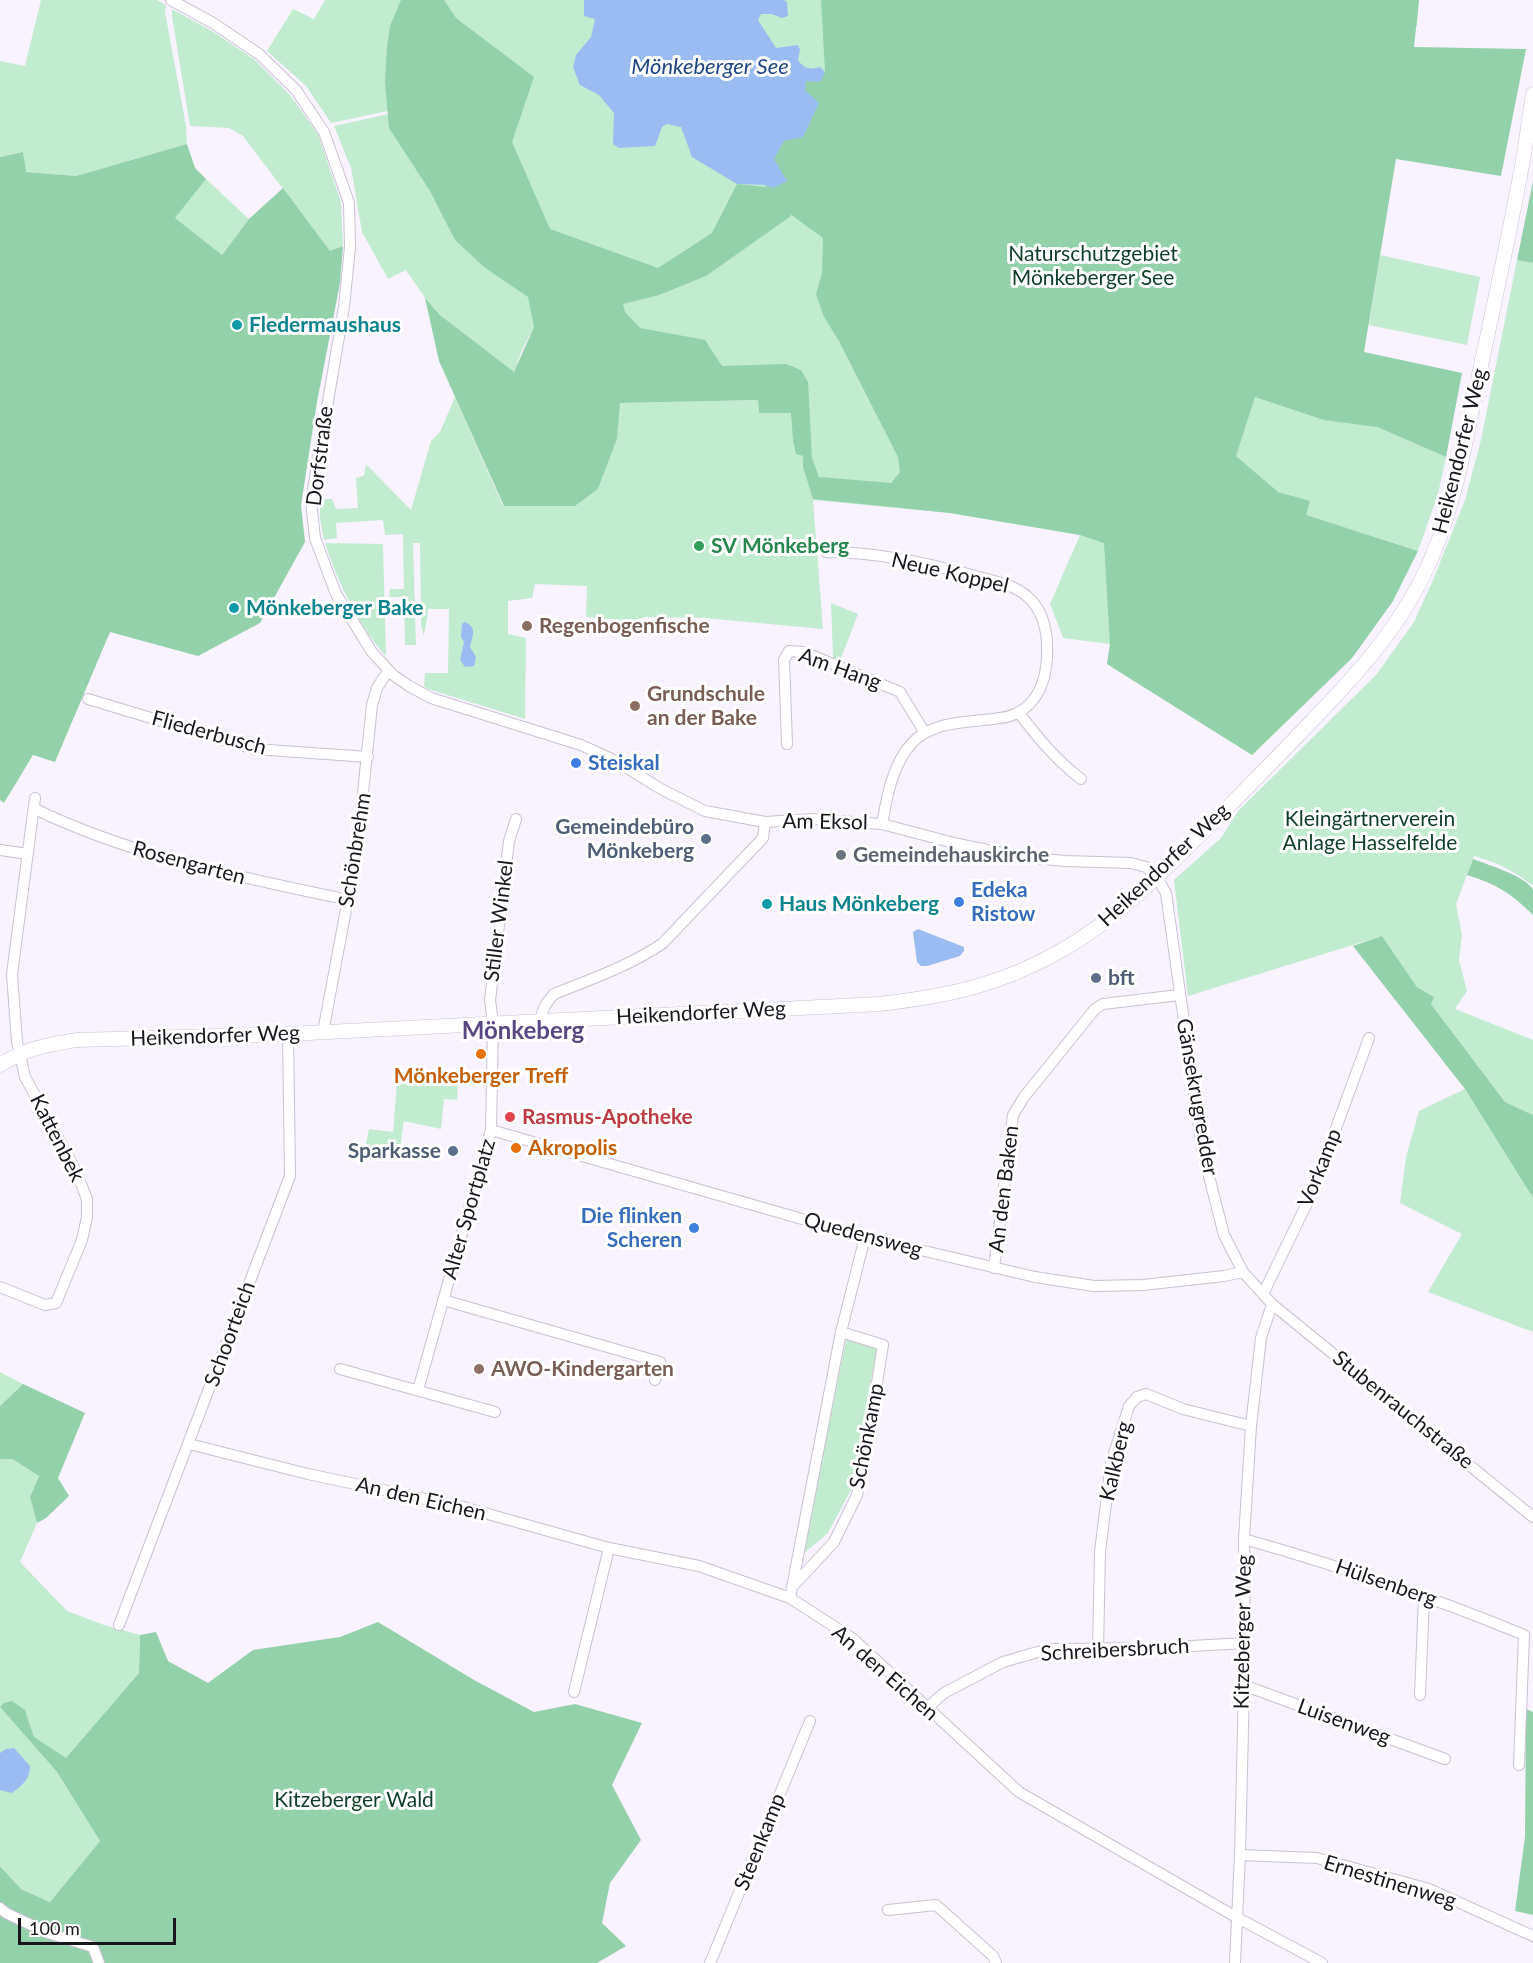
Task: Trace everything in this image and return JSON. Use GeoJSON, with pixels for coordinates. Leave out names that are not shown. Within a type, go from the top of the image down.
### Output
{"type":"FeatureCollection","features":[{"type":"Feature","properties":{"kind":"street","name":"Dorfstraße"},"geometry":{"type":"LineString","coordinates":[[171,0],[213,23],[259,54],[296,90],[324,132],[349,203],[350,247],[344,307],[311,501],[315,538],[336,594],[372,652],[388,671],[431,698],[597,752],[705,811],[765,822]]}},
{"type":"Feature","properties":{"kind":"street","name":"Heikendorfer Weg"},"geometry":{"type":"LineString","coordinates":[[0,1065],[20,1053],[47,1044],[77,1040],[288,1034],[541,1022],[879,1004],[925,999],[984,986],[1062,950],[1098,928],[1122,909],[1258,777],[1361,670],[1403,614],[1425,574],[1451,505],[1528,159],[1533,94]]}},
{"type":"Feature","properties":{"kind":"street","name":"Neue Koppel"},"geometry":{"type":"LineString","coordinates":[[826,552],[851,552],[938,566],[1007,584],[1028,597],[1038,608],[1045,626],[1047,664],[1040,690],[1019,712]]}},
{"type":"Feature","properties":{"kind":"street","name":"Am Hang"},"geometry":{"type":"LineString","coordinates":[[787,744],[784,660],[789,651],[804,652],[900,692],[925,733]]}},
{"type":"Feature","properties":{"kind":"street","name":"Schönbrehm"},"geometry":{"type":"LineString","coordinates":[[323,1032],[357,851],[372,705],[377,688],[388,671]]}},
{"type":"Feature","properties":{"kind":"street","name":"Fliederbusch"},"geometry":{"type":"LineString","coordinates":[[88,699],[254,749],[368,757]]}},
{"type":"Feature","properties":{"kind":"street"},"geometry":{"type":"LineString","coordinates":[[882,824],[887,797],[899,762],[913,742],[925,733],[954,723],[1004,718],[1019,712],[1043,746],[1063,766],[1081,779]]}},
{"type":"Feature","properties":{"kind":"street","name":"Rosengarten"},"geometry":{"type":"LineString","coordinates":[[27,854],[35,804],[120,844],[175,862],[348,900]]}},
{"type":"Feature","properties":{"kind":"street","name":"Stiller Winkel"},"geometry":{"type":"LineString","coordinates":[[493,1024],[490,1000],[509,841],[516,819]]}},
{"type":"Feature","properties":{"kind":"street","name":"Am Eksol"},"geometry":{"type":"LineString","coordinates":[[541,1022],[541,1014],[546,1003],[554,994],[626,965],[663,943],[763,838],[765,822],[812,819],[882,824],[958,844],[1022,857],[1080,862],[1131,863],[1146,867],[1156,876]]}},
{"type":"Feature","properties":{"kind":"street"},"geometry":{"type":"LineString","coordinates":[[0,850],[27,854],[12,974],[20,1053]]}},
{"type":"Feature","properties":{"kind":"street","name":"Gänsekrugredder"},"geometry":{"type":"LineString","coordinates":[[1156,876],[1166,893],[1203,1149],[1224,1235],[1243,1272],[1272,1304]]}},
{"type":"Feature","properties":{"kind":"street","name":"An den Baken"},"geometry":{"type":"LineString","coordinates":[[994,1268],[1013,1115],[1024,1096],[1095,1009],[1103,1004],[1179,995]]}},
{"type":"Feature","properties":{"kind":"street","name":"Alter Sportplatz"},"geometry":{"type":"LineString","coordinates":[[418,1390],[491,1130],[493,1024]]}},
{"type":"Feature","properties":{"kind":"street","name":"Schoorteich"},"geometry":{"type":"LineString","coordinates":[[119,1625],[290,1176],[288,1034]]}},
{"type":"Feature","properties":{"kind":"street","name":"Vorkamp"},"geometry":{"type":"LineString","coordinates":[[1263,1294],[1313,1191],[1369,1038]]}},
{"type":"Feature","properties":{"kind":"street","name":"Kattenbek"},"geometry":{"type":"LineString","coordinates":[[0,1287],[45,1305],[56,1303],[82,1240],[87,1217],[87,1199],[75,1169],[33,1092],[26,1077],[20,1053]]}},
{"type":"Feature","properties":{"kind":"street","name":"Quedensweg"},"geometry":{"type":"LineString","coordinates":[[491,1130],[865,1237],[994,1268],[1067,1282],[1111,1286],[1155,1284],[1243,1272]]}},
{"type":"Feature","properties":{"kind":"street","name":"Schönkamp"},"geometry":{"type":"LineString","coordinates":[[790,1598],[841,1332],[865,1237]]}},
{"type":"Feature","properties":{"kind":"street"},"geometry":{"type":"LineString","coordinates":[[443,1300],[660,1362],[655,1380]]}},
{"type":"Feature","properties":{"kind":"street","name":"Kitzeberger Weg"},"geometry":{"type":"LineString","coordinates":[[1235,1963],[1245,1643],[1244,1539],[1251,1426],[1261,1338],[1272,1304]]}},
{"type":"Feature","properties":{"kind":"street","name":"Stubenrauchstraße"},"geometry":{"type":"LineString","coordinates":[[1272,1304],[1533,1517]]}},
{"type":"Feature","properties":{"kind":"street","name":"Schönkamp"},"geometry":{"type":"LineString","coordinates":[[793,1587],[834,1542],[844,1523],[857,1495],[870,1427],[883,1346],[841,1332]]}},
{"type":"Feature","properties":{"kind":"street"},"geometry":{"type":"LineString","coordinates":[[340,1369],[495,1412]]}},
{"type":"Feature","properties":{"kind":"street","name":"Kalkberg"},"geometry":{"type":"LineString","coordinates":[[1098,1648],[1100,1551],[1111,1463],[1129,1406],[1137,1397],[1146,1394],[1183,1410],[1251,1426]]}},
{"type":"Feature","properties":{"kind":"street","name":"An den Eichen"},"geometry":{"type":"LineString","coordinates":[[189,1444],[463,1508],[609,1548],[699,1566],[790,1598],[852,1638],[1019,1792],[1236,1917],[1322,1963]]}},
{"type":"Feature","properties":{"kind":"street","name":"Hülsenberg"},"geometry":{"type":"LineString","coordinates":[[1244,1539],[1336,1565],[1524,1635],[1521,1703]]}},
{"type":"Feature","properties":{"kind":"street"},"geometry":{"type":"LineString","coordinates":[[574,1692],[609,1548]]}},
{"type":"Feature","properties":{"kind":"street"},"geometry":{"type":"LineString","coordinates":[[1420,1695],[1424,1596]]}},
{"type":"Feature","properties":{"kind":"street","name":"Schreibersbruch"},"geometry":{"type":"LineString","coordinates":[[927,1708],[944,1694],[1003,1662],[1048,1649],[1155,1648],[1245,1643]]}},
{"type":"Feature","properties":{"kind":"street","name":"Luisenweg"},"geometry":{"type":"LineString","coordinates":[[1243,1685],[1445,1759]]}},
{"type":"Feature","properties":{"kind":"street"},"geometry":{"type":"LineString","coordinates":[[1519,1765],[1521,1703],[1533,1705]]}},
{"type":"Feature","properties":{"kind":"street","name":"Steenkamp"},"geometry":{"type":"LineString","coordinates":[[711,1963],[810,1721]]}},
{"type":"Feature","properties":{"kind":"street","name":"Ernestinenweg"},"geometry":{"type":"LineString","coordinates":[[1240,1855],[1317,1858],[1429,1889],[1533,1936]]}},
{"type":"Feature","properties":{"kind":"street"},"geometry":{"type":"LineString","coordinates":[[888,1910],[936,1905],[993,1956],[996,1963]]}},
{"type":"Feature","properties":{"kind":"street"},"geometry":{"type":"LineString","coordinates":[[0,1908],[48,1933],[93,1947],[99,1963]]}},
{"type":"Feature","properties":{"kind":"green space"},"geometry":{"type":"Polygon","coordinates":[[[41,0],[157,0],[166,5],[165,12],[186,126],[187,144],[76,176],[25,172],[23,152],[0,157],[0,61],[25,66],[41,0]]]}},
{"type":"Feature","properties":{"kind":"green space","name":"Naturschutzgebiet Mönkeberger See"},"geometry":{"type":"Polygon","coordinates":[[[325,0],[1419,0],[1417,26],[1401,20],[1357,349],[1377,427],[1446,457],[1438,494],[1418,551],[1346,528],[1393,601],[1352,658],[1252,755],[1107,664],[1110,644],[1063,638],[1050,604],[1080,535],[950,513],[813,500],[823,629],[705,618],[645,617],[634,621],[586,617],[587,586],[535,584],[532,598],[508,601],[508,634],[526,638],[525,719],[428,689],[424,686],[425,673],[448,673],[449,609],[428,609],[424,636],[421,626],[420,543],[413,543],[416,645],[405,645],[404,597],[389,597],[390,589],[404,589],[403,534],[385,535],[383,520],[336,523],[337,538],[324,540],[320,519],[320,499],[332,499],[336,509],[358,508],[356,478],[364,476],[366,464],[411,510],[431,441],[440,432],[455,397],[503,506],[575,506],[598,489],[617,439],[619,403],[758,400],[759,413],[790,413],[790,398],[534,327],[522,350],[514,373],[440,315],[406,270],[388,279],[362,232],[351,168],[334,126],[388,114],[388,111],[331,123],[306,86],[267,51],[293,9],[314,19],[325,0]]]}},
{"type":"Feature","properties":{"kind":"green space","name":"Naturschutzgebiet Mönkeberger See"},"geometry":{"type":"Polygon","coordinates":[[[401,0],[444,0],[456,18],[534,77],[512,142],[550,229],[658,268],[712,233],[737,184],[766,187],[765,185],[773,188],[774,159],[805,90],[806,80],[820,81],[825,72],[821,0],[1419,0],[1414,47],[1526,49],[1501,176],[1396,159],[1364,352],[1462,373],[1446,457],[1377,427],[1324,420],[1255,397],[1236,456],[1278,492],[1310,501],[1306,515],[1418,551],[1393,601],[1352,658],[1252,755],[1107,664],[1110,644],[1104,543],[1080,535],[950,513],[813,499],[803,467],[803,456],[796,454],[791,413],[759,413],[758,400],[620,403],[617,439],[598,489],[575,506],[504,506],[439,361],[425,298],[440,315],[514,372],[534,327],[528,297],[484,267],[455,240],[430,191],[389,128],[385,82],[390,26],[401,0]],[[790,214],[791,216],[706,276],[659,295],[623,304],[625,312],[640,328],[705,340],[722,366],[786,364],[801,370],[808,382],[812,458],[819,477],[891,483],[900,472],[898,457],[839,341],[824,317],[816,294],[822,273],[823,238],[790,214]]]}},
{"type":"Feature","properties":{"kind":"green space"},"geometry":{"type":"Polygon","coordinates":[[[172,9],[212,31],[254,59],[290,95],[318,134],[341,202],[343,246],[330,251],[243,136],[229,128],[190,126],[172,9]]]}},
{"type":"Feature","properties":{"kind":"green space"},"geometry":{"type":"Polygon","coordinates":[[[187,144],[195,168],[206,179],[175,218],[222,255],[249,219],[283,188],[330,251],[343,246],[340,283],[317,402],[301,505],[305,542],[260,623],[198,656],[110,632],[55,762],[33,755],[4,803],[0,800],[0,157],[23,152],[26,172],[76,176],[187,144]]]}},
{"type":"Feature","properties":{"kind":"green space"},"geometry":{"type":"Polygon","coordinates":[[[206,179],[249,219],[222,255],[174,218],[206,179]]]}},
{"type":"Feature","properties":{"kind":"green space"},"geometry":{"type":"Polygon","coordinates":[[[1533,181],[1533,263],[1517,260],[1533,181]]]}},
{"type":"Feature","properties":{"kind":"green space"},"geometry":{"type":"Polygon","coordinates":[[[1380,255],[1480,277],[1467,345],[1369,325],[1380,255]]]}},
{"type":"Feature","properties":{"kind":"green space","name":"Kleingärtnerverein Anlage Hasselfelde"},"geometry":{"type":"Polygon","coordinates":[[[1517,260],[1533,263],[1533,883],[1532,885],[1497,864],[1474,856],[1456,904],[1462,935],[1459,960],[1467,991],[1455,1009],[1533,1040],[1533,1115],[1505,1102],[1431,1004],[1434,997],[1417,987],[1382,936],[1188,996],[1174,880],[1221,838],[1238,811],[1376,675],[1414,622],[1465,500],[1481,440],[1517,260]]]}},
{"type":"Feature","properties":{"kind":"green space"},"geometry":{"type":"Polygon","coordinates":[[[325,543],[383,544],[386,656],[366,631],[350,603],[325,543]]]}},
{"type":"Feature","properties":{"kind":"green space"},"geometry":{"type":"Polygon","coordinates":[[[831,603],[858,614],[840,661],[833,658],[831,603]]]}},
{"type":"Feature","properties":{"kind":"green space"},"geometry":{"type":"Polygon","coordinates":[[[1473,859],[1506,872],[1530,885],[1533,890],[1533,915],[1503,890],[1467,875],[1473,859]]]}},
{"type":"Feature","properties":{"kind":"green space"},"geometry":{"type":"Polygon","coordinates":[[[1382,936],[1417,987],[1434,997],[1431,1004],[1505,1102],[1533,1115],[1533,1198],[1465,1089],[1353,946],[1382,936]]]}},
{"type":"Feature","properties":{"kind":"green space"},"geometry":{"type":"Polygon","coordinates":[[[434,1081],[435,1084],[458,1083],[457,1100],[444,1099],[441,1129],[404,1121],[399,1155],[366,1144],[369,1129],[393,1132],[397,1083],[434,1081]]]}},
{"type":"Feature","properties":{"kind":"green space"},"geometry":{"type":"Polygon","coordinates":[[[1465,1089],[1533,1198],[1533,1332],[1428,1292],[1462,1234],[1400,1203],[1406,1157],[1419,1111],[1465,1089]]]}},
{"type":"Feature","properties":{"kind":"green space"},"geometry":{"type":"Polygon","coordinates":[[[846,1340],[877,1348],[851,1490],[828,1533],[801,1556],[846,1340]]]}},
{"type":"Feature","properties":{"kind":"green space"},"geometry":{"type":"Polygon","coordinates":[[[0,1372],[23,1384],[0,1406],[0,1372]]]}},
{"type":"Feature","properties":{"kind":"green space"},"geometry":{"type":"Polygon","coordinates":[[[23,1384],[85,1413],[58,1478],[69,1496],[46,1518],[37,1523],[30,1497],[39,1476],[12,1459],[0,1459],[0,1406],[23,1384]]]}},
{"type":"Feature","properties":{"kind":"green space"},"geometry":{"type":"Polygon","coordinates":[[[0,1459],[12,1459],[39,1476],[30,1497],[37,1523],[20,1562],[67,1611],[140,1635],[139,1673],[66,1759],[34,1737],[25,1710],[0,1707],[0,1459]]]}},
{"type":"Feature","properties":{"kind":"green space","name":"Kitzeberger Wald"},"geometry":{"type":"Polygon","coordinates":[[[378,1622],[474,1680],[534,1712],[575,1704],[642,1723],[612,1785],[641,1840],[610,1883],[602,1923],[626,1946],[597,1963],[0,1963],[0,1866],[21,1889],[50,1902],[100,1841],[57,1772],[0,1707],[4,1703],[12,1701],[25,1710],[34,1737],[66,1758],[139,1673],[140,1635],[156,1632],[168,1661],[208,1683],[253,1650],[340,1637],[378,1622]]]}},
{"type":"Feature","properties":{"kind":"green space"},"geometry":{"type":"Polygon","coordinates":[[[0,1707],[57,1772],[100,1841],[50,1902],[21,1889],[0,1866],[0,1707]]]}},
{"type":"Feature","properties":{"kind":"green space"},"geometry":{"type":"Polygon","coordinates":[[[1526,1709],[1533,1712],[1533,1915],[1515,1911],[1525,1837],[1526,1709]]]}},
{"type":"Feature","properties":{"kind":"water","name":"Mönkeberger See"},"geometry":{"type":"Polygon","coordinates":[[[584,0],[784,0],[787,2],[788,16],[782,18],[772,14],[761,14],[758,20],[776,48],[798,45],[800,50],[798,60],[805,67],[820,67],[825,72],[820,82],[806,81],[805,90],[819,103],[803,137],[784,141],[774,159],[787,181],[773,188],[765,185],[737,184],[692,157],[681,127],[667,124],[662,127],[655,146],[619,148],[613,144],[614,113],[599,95],[580,85],[573,67],[576,55],[591,37],[595,19],[584,16],[584,0]]]}},
{"type":"Feature","properties":{"kind":"water"},"geometry":{"type":"Polygon","coordinates":[[[465,622],[473,630],[470,647],[476,657],[474,666],[465,667],[460,660],[464,642],[461,637],[462,624],[465,622]]]}},
{"type":"Feature","properties":{"kind":"water"},"geometry":{"type":"Polygon","coordinates":[[[918,929],[964,947],[964,951],[960,956],[921,966],[917,962],[913,932],[918,929]]]}},
{"type":"Feature","properties":{"kind":"water"},"geometry":{"type":"Polygon","coordinates":[[[14,1748],[30,1766],[30,1771],[27,1779],[12,1793],[0,1790],[0,1753],[14,1748]]]}},
{"type":"Feature","properties":{"kind":"place","name":"Fledermaushaus"},"geometry":{"type":"Point","coordinates":[237,325]}},
{"type":"Feature","properties":{"kind":"place","name":"SV Mönkeberg"},"geometry":{"type":"Point","coordinates":[699,546]}},
{"type":"Feature","properties":{"kind":"place","name":"Mönkeberger Bake"},"geometry":{"type":"Point","coordinates":[234,608]}},
{"type":"Feature","properties":{"kind":"place","name":"Regenbogenfische"},"geometry":{"type":"Point","coordinates":[527,626]}},
{"type":"Feature","properties":{"kind":"place","name":"Grundschule an der Bake"},"geometry":{"type":"Point","coordinates":[635,706]}},
{"type":"Feature","properties":{"kind":"place","name":"Steiskal"},"geometry":{"type":"Point","coordinates":[576,763]}},
{"type":"Feature","properties":{"kind":"place","name":"Gemeindebüro Mönkeberg"},"geometry":{"type":"Point","coordinates":[706,839]}},
{"type":"Feature","properties":{"kind":"place","name":"Gemeindehauskirche"},"geometry":{"type":"Point","coordinates":[841,855]}},
{"type":"Feature","properties":{"kind":"place","name":"Edeka Ristow"},"geometry":{"type":"Point","coordinates":[959,902]}},
{"type":"Feature","properties":{"kind":"place","name":"Haus Mönkeberg"},"geometry":{"type":"Point","coordinates":[767,904]}},
{"type":"Feature","properties":{"kind":"place","name":"bft"},"geometry":{"type":"Point","coordinates":[1096,978]}},
{"type":"Feature","properties":{"kind":"place","name":"Mönkeberger Treff"},"geometry":{"type":"Point","coordinates":[481,1054]}},
{"type":"Feature","properties":{"kind":"place","name":"Rasmus-Apotheke"},"geometry":{"type":"Point","coordinates":[510,1117]}},
{"type":"Feature","properties":{"kind":"place","name":"Akropolis"},"geometry":{"type":"Point","coordinates":[516,1148]}},
{"type":"Feature","properties":{"kind":"place","name":"Sparkasse"},"geometry":{"type":"Point","coordinates":[453,1151]}},
{"type":"Feature","properties":{"kind":"place","name":"Die flinken Scheren"},"geometry":{"type":"Point","coordinates":[694,1228]}},
{"type":"Feature","properties":{"kind":"place","name":"AWO-Kindergarten"},"geometry":{"type":"Point","coordinates":[479,1369]}},
{"type":"Feature","properties":{"kind":"district","name":"Mönkeberg"},"geometry":{"type":"Point","coordinates":[523,1031]}}]}
